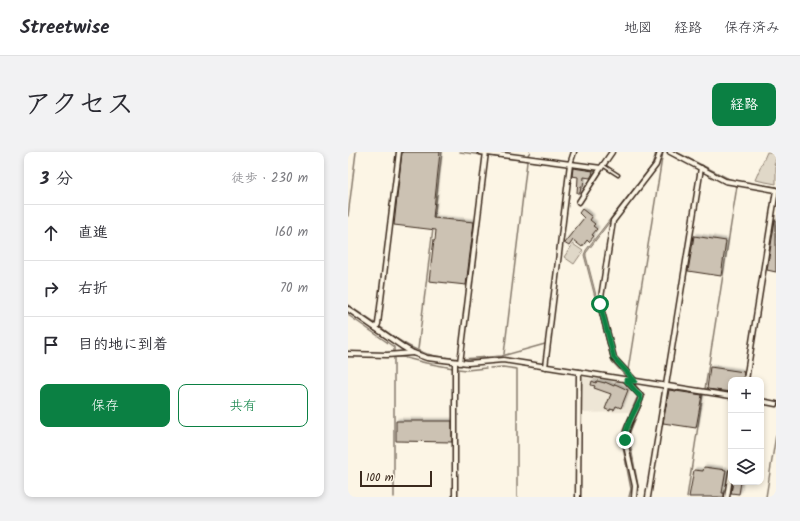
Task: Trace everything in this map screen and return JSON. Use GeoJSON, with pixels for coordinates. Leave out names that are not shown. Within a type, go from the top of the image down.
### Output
{"type":"FeatureCollection","features":[{"type":"Feature","properties":{"kind":"street"},"geometry":{"type":"LineString","coordinates":[[376,328],[378,324],[399,152]]}},
{"type":"Feature","properties":{"kind":"street"},"geometry":{"type":"LineString","coordinates":[[480,152],[602,167]]}},
{"type":"Feature","properties":{"kind":"street"},"geometry":{"type":"LineString","coordinates":[[455,497],[457,362],[486,152]]}},
{"type":"Feature","properties":{"kind":"street"},"geometry":{"type":"LineString","coordinates":[[545,367],[570,164],[574,152]]}},
{"type":"Feature","properties":{"kind":"street"},"geometry":{"type":"LineString","coordinates":[[579,202],[612,152]]}},
{"type":"Feature","properties":{"kind":"street"},"geometry":{"type":"LineString","coordinates":[[634,497],[635,486],[625,436],[641,399],[631,381],[614,358],[600,304],[613,221],[656,165],[660,152]]}},
{"type":"Feature","properties":{"kind":"street"},"geometry":{"type":"LineString","coordinates":[[670,152],[725,181],[776,190],[746,377]]}},
{"type":"Feature","properties":{"kind":"street"},"geometry":{"type":"LineString","coordinates":[[648,497],[701,168]]}},
{"type":"Feature","properties":{"kind":"street"},"geometry":{"type":"LineString","coordinates":[[348,309],[413,353],[427,358],[468,363],[502,360],[728,396]]}},
{"type":"Feature","properties":{"kind":"street"},"geometry":{"type":"LineString","coordinates":[[348,354],[387,355],[413,353]]}},
{"type":"Feature","properties":{"kind":"street"},"geometry":{"type":"LineString","coordinates":[[578,497],[579,372]]}},
{"type":"Feature","properties":{"kind":"street"},"geometry":{"type":"LineString","coordinates":[[764,402],[776,404]]}},
{"type":"Feature","properties":{"kind":"street"},"geometry":{"type":"LineString","coordinates":[[727,497],[729,485]]}},
{"type":"Feature","properties":{"kind":"lane"},"geometry":{"type":"LineString","coordinates":[[602,167],[618,175]]}},
{"type":"Feature","properties":{"kind":"shaded area"},"geometry":{"type":"Polygon","coordinates":[[[656,152],[658,152],[653,165],[586,253],[613,362],[645,396],[629,436],[639,490],[636,497],[638,490],[628,436],[643,399],[643,395],[612,362],[584,255],[586,250],[652,165],[656,152]]]}},
{"type":"Feature","properties":{"kind":"shaded area"},"geometry":{"type":"Polygon","coordinates":[[[767,152],[776,152],[774,164],[776,165],[776,184],[755,180],[767,152]]]}},
{"type":"Feature","properties":{"kind":"shaded area"},"geometry":{"type":"Polygon","coordinates":[[[573,244],[583,251],[574,264],[564,257],[573,244]]]}},
{"type":"Feature","properties":{"kind":"shaded area"},"geometry":{"type":"Polygon","coordinates":[[[581,377],[623,383],[637,397],[631,412],[580,413],[581,377]]]}},
{"type":"Feature","properties":{"kind":"building"},"geometry":{"type":"Polygon","coordinates":[[[402,152],[440,152],[433,218],[474,222],[466,285],[429,281],[436,230],[394,225],[402,152]]]}},
{"type":"Feature","properties":{"kind":"building"},"geometry":{"type":"Polygon","coordinates":[[[573,168],[593,171],[590,178],[584,177],[583,187],[581,187],[580,193],[577,193],[578,177],[572,176],[573,168]]]}},
{"type":"Feature","properties":{"kind":"building"},"geometry":{"type":"Polygon","coordinates":[[[582,209],[592,217],[590,220],[595,224],[593,226],[597,229],[589,242],[587,240],[582,247],[573,240],[569,246],[564,243],[584,218],[579,213],[582,209]]]}},
{"type":"Feature","properties":{"kind":"building"},"geometry":{"type":"Polygon","coordinates":[[[776,220],[776,272],[767,270],[776,220]]]}},
{"type":"Feature","properties":{"kind":"building"},"geometry":{"type":"Polygon","coordinates":[[[694,236],[726,241],[721,276],[688,271],[694,236]]]}},
{"type":"Feature","properties":{"kind":"building"},"geometry":{"type":"Polygon","coordinates":[[[710,367],[744,372],[743,377],[728,377],[728,392],[707,389],[710,367]]]}},
{"type":"Feature","properties":{"kind":"building"},"geometry":{"type":"Polygon","coordinates":[[[592,381],[596,383],[597,381],[605,382],[614,386],[615,384],[628,390],[621,408],[616,406],[614,410],[610,409],[610,411],[605,409],[611,394],[594,388],[595,386],[591,385],[592,381]]]}},
{"type":"Feature","properties":{"kind":"building"},"geometry":{"type":"Polygon","coordinates":[[[669,390],[702,395],[696,428],[663,423],[669,390]]]}},
{"type":"Feature","properties":{"kind":"building"},"geometry":{"type":"Polygon","coordinates":[[[396,421],[452,421],[452,442],[396,441],[396,421]]]}},
{"type":"Feature","properties":{"kind":"building"},"geometry":{"type":"Polygon","coordinates":[[[704,467],[726,470],[722,493],[724,493],[724,497],[689,497],[694,470],[703,471],[704,467]]]}},
{"type":"Feature","properties":{"kind":"building"},"geometry":{"type":"Polygon","coordinates":[[[732,485],[740,485],[739,494],[731,493],[732,485]]]}},
{"type":"Feature","properties":{"kind":"waterway"},"geometry":{"type":"LineString","coordinates":[[348,216],[356,152]]}},
{"type":"Feature","properties":{"kind":"waterway"},"geometry":{"type":"LineString","coordinates":[[434,220],[442,152]]}},
{"type":"Feature","properties":{"kind":"waterway"},"geometry":{"type":"LineString","coordinates":[[460,152],[483,155]]}},
{"type":"Feature","properties":{"kind":"waterway"},"geometry":{"type":"LineString","coordinates":[[628,370],[663,152]]}},
{"type":"Feature","properties":{"kind":"waterway"},"geometry":{"type":"LineString","coordinates":[[676,152],[731,180]]}},
{"type":"Feature","properties":{"kind":"waterway"},"geometry":{"type":"LineString","coordinates":[[488,156],[546,163]]}},
{"type":"Feature","properties":{"kind":"waterway"},"geometry":{"type":"LineString","coordinates":[[504,354],[527,162]]}},
{"type":"Feature","properties":{"kind":"waterway"},"geometry":{"type":"LineString","coordinates":[[742,182],[776,187]]}},
{"type":"Feature","properties":{"kind":"waterway"},"geometry":{"type":"LineString","coordinates":[[705,389],[737,186]]}},
{"type":"Feature","properties":{"kind":"waterway"},"geometry":{"type":"LineString","coordinates":[[418,349],[433,228]]}},
{"type":"Feature","properties":{"kind":"waterway"},"geometry":{"type":"LineString","coordinates":[[348,305],[376,324]]}},
{"type":"Feature","properties":{"kind":"waterway"},"geometry":{"type":"LineString","coordinates":[[348,315],[394,347],[394,352]]}},
{"type":"Feature","properties":{"kind":"waterway"},"geometry":{"type":"LineString","coordinates":[[379,326],[420,352],[435,356],[458,359]]}},
{"type":"Feature","properties":{"kind":"waterway"},"geometry":{"type":"LineString","coordinates":[[462,359],[502,356],[545,344]]}},
{"type":"Feature","properties":{"kind":"waterway"},"geometry":{"type":"LineString","coordinates":[[394,356],[394,497]]}},
{"type":"Feature","properties":{"kind":"waterway"},"geometry":{"type":"LineString","coordinates":[[394,357],[402,357],[453,368]]}},
{"type":"Feature","properties":{"kind":"waterway"},"geometry":{"type":"LineString","coordinates":[[490,368],[503,367],[517,369],[517,497]]}},
{"type":"Feature","properties":{"kind":"waterway"},"geometry":{"type":"LineString","coordinates":[[458,369],[467,370],[486,368]]}},
{"type":"Feature","properties":{"kind":"waterway"},"geometry":{"type":"LineString","coordinates":[[687,497],[703,394]]}},
{"type":"Feature","properties":{"kind":"waterway"},"geometry":{"type":"LineString","coordinates":[[629,497],[631,489],[622,442],[623,430],[637,398]]}},
{"type":"Feature","properties":{"kind":"waterway"},"geometry":{"type":"LineString","coordinates":[[766,497],[776,435]]}},
{"type":"Feature","properties":{"kind":"route"},"geometry":{"type":"LineString","coordinates":[[600,304],[614,358],[635,381],[626,380],[641,399],[627,429],[625,440]]}}]}
